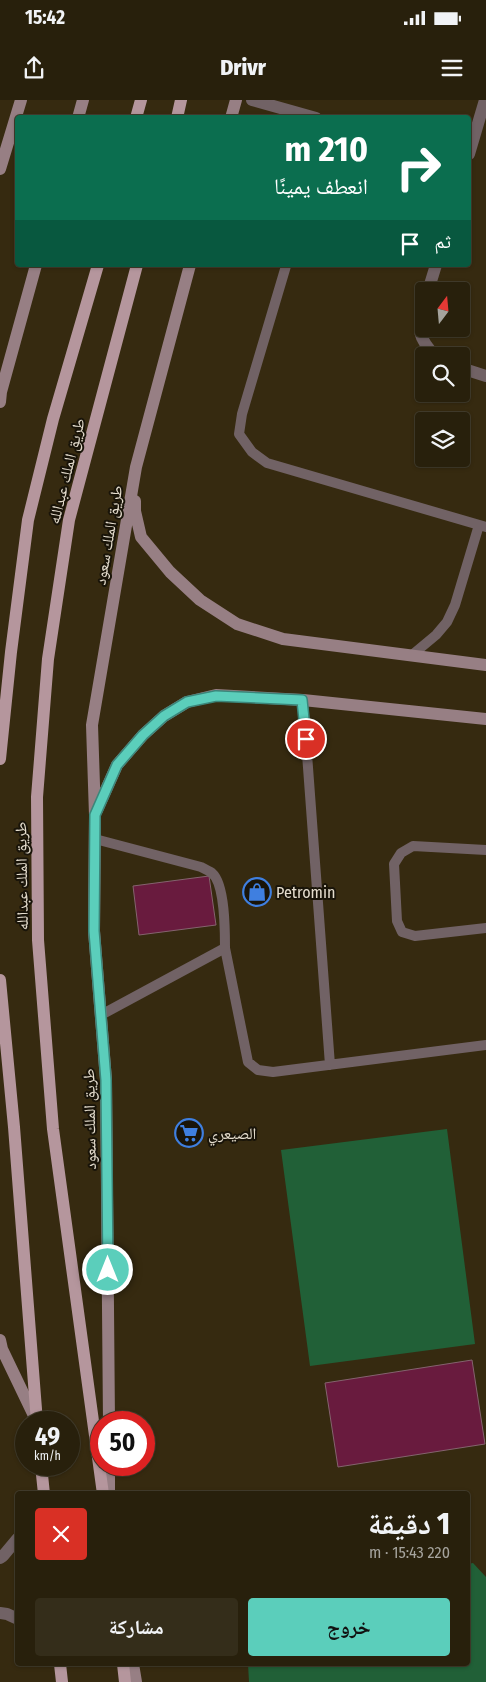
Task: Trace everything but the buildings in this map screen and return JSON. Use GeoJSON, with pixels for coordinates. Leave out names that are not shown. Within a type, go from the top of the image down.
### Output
{"type":"FeatureCollection","features":[{"type":"Feature","properties":{"kind":"main road"},"geometry":{"type":"LineString","coordinates":[[16,115],[21,100]]}},
{"type":"Feature","properties":{"kind":"main road"},"geometry":{"type":"LineString","coordinates":[[79,115],[83,100]]}},
{"type":"Feature","properties":{"kind":"main road"},"geometry":{"type":"LineString","coordinates":[[137,115],[141,100]]}},
{"type":"Feature","properties":{"kind":"main road"},"geometry":{"type":"LineString","coordinates":[[177,115],[181,100]]}},
{"type":"Feature","properties":{"kind":"main road"},"geometry":{"type":"LineString","coordinates":[[232,115],[236,100]]}},
{"type":"Feature","properties":{"kind":"main road"},"geometry":{"type":"LineString","coordinates":[[0,169],[15,120]]}},
{"type":"Feature","properties":{"kind":"main road"},"geometry":{"type":"LineString","coordinates":[[0,396],[35,267]]}},
{"type":"Feature","properties":{"kind":"main road","name":"طريق الملك عبدالله"},"geometry":{"type":"LineString","coordinates":[[0,759],[11,652],[28,520],[53,419],[97,267]]}},
{"type":"Feature","properties":{"kind":"main road","name":"طريق الملك عبدالله"},"geometry":{"type":"LineString","coordinates":[[103,1491],[53,1129],[38,940],[37,796],[48,659],[69,520],[136,267]]}},
{"type":"Feature","properties":{"kind":"main road","name":"طريق الملك سعود"},"geometry":{"type":"LineString","coordinates":[[109,1411],[106,1080],[94,931],[95,815],[92,725],[136,467],[189,267]]}},
{"type":"Feature","properties":{"kind":"main road"},"geometry":{"type":"LineString","coordinates":[[136,467],[135,511],[141,537],[170,572],[200,600],[237,624],[283,639],[486,665]]}},
{"type":"Feature","properties":{"kind":"main road","name":"طريق الملك سعود"},"geometry":{"type":"LineString","coordinates":[[95,815],[117,765],[143,735],[164,716],[187,702],[216,696],[302,700],[486,719]]}},
{"type":"Feature","properties":{"kind":"main road"},"geometry":{"type":"LineString","coordinates":[[0,980],[14,1127],[36,1411]]}},
{"type":"Feature","properties":{"kind":"main road"},"geometry":{"type":"LineString","coordinates":[[0,1340],[2,1349],[32,1411]]}},
{"type":"Feature","properties":{"kind":"main road"},"geometry":{"type":"LineString","coordinates":[[42,1476],[44,1491]]}},
{"type":"Feature","properties":{"kind":"main road"},"geometry":{"type":"LineString","coordinates":[[109,1476],[109,1491]]}},
{"type":"Feature","properties":{"kind":"main road"},"geometry":{"type":"LineString","coordinates":[[60,1666],[62,1682]]}},
{"type":"Feature","properties":{"kind":"main road"},"geometry":{"type":"LineString","coordinates":[[123,1666],[125,1682]]}},
{"type":"Feature","properties":{"kind":"main road"},"geometry":{"type":"LineString","coordinates":[[133,1666],[136,1682]]}},
{"type":"Feature","properties":{"kind":"street"},"geometry":{"type":"LineString","coordinates":[[252,100],[305,115]]}},
{"type":"Feature","properties":{"kind":"street"},"geometry":{"type":"LineString","coordinates":[[471,147],[485,100]]}},
{"type":"Feature","properties":{"kind":"street"},"geometry":{"type":"LineString","coordinates":[[431,282],[435,267]]}},
{"type":"Feature","properties":{"kind":"street"},"geometry":{"type":"LineString","coordinates":[[470,371],[486,376]]}},
{"type":"Feature","properties":{"kind":"street"},"geometry":{"type":"LineString","coordinates":[[0,1558],[15,1542]]}},
{"type":"Feature","properties":{"kind":"street"},"geometry":{"type":"LineString","coordinates":[[0,1613],[15,1618]]}},
{"type":"Feature","properties":{"kind":"lane"},"geometry":{"type":"LineString","coordinates":[[286,267],[242,414],[239,434],[252,452],[267,463],[482,526],[455,605],[447,622],[436,635],[412,655]]}},
{"type":"Feature","properties":{"kind":"lane"},"geometry":{"type":"LineString","coordinates":[[302,700],[330,1065]]}},
{"type":"Feature","properties":{"kind":"lane"},"geometry":{"type":"LineString","coordinates":[[95,839],[201,867],[213,874],[219,884],[225,922],[225,948],[248,1062],[258,1070],[273,1072],[486,1045]]}},
{"type":"Feature","properties":{"kind":"lane"},"geometry":{"type":"LineString","coordinates":[[486,850],[413,846],[401,853],[394,864],[396,921],[402,932],[415,936],[486,928]]}},
{"type":"Feature","properties":{"kind":"lane"},"geometry":{"type":"LineString","coordinates":[[101,1015],[225,948]]}},
{"type":"Feature","properties":{"kind":"green space"},"geometry":{"type":"Polygon","coordinates":[[[447,1129],[475,1344],[310,1366],[281,1150],[447,1129]]]}},
{"type":"Feature","properties":{"kind":"green space"},"geometry":{"type":"Polygon","coordinates":[[[473,1563],[486,1577],[486,1682],[249,1682],[248,1666],[470,1666],[470,1564],[473,1563]]]}},
{"type":"Feature","properties":{"kind":"place","name":"Petromin"},"geometry":{"type":"Point","coordinates":[257,892]}},
{"type":"Feature","properties":{"kind":"place","name":"الصيعري"},"geometry":{"type":"Point","coordinates":[189,1133]}},
{"type":"Feature","properties":{"kind":"route"},"geometry":{"type":"LineString","coordinates":[[108,1270],[106,1080],[94,931],[95,815],[117,765],[143,735],[164,716],[187,702],[216,696],[302,700],[306,739]]}}]}
